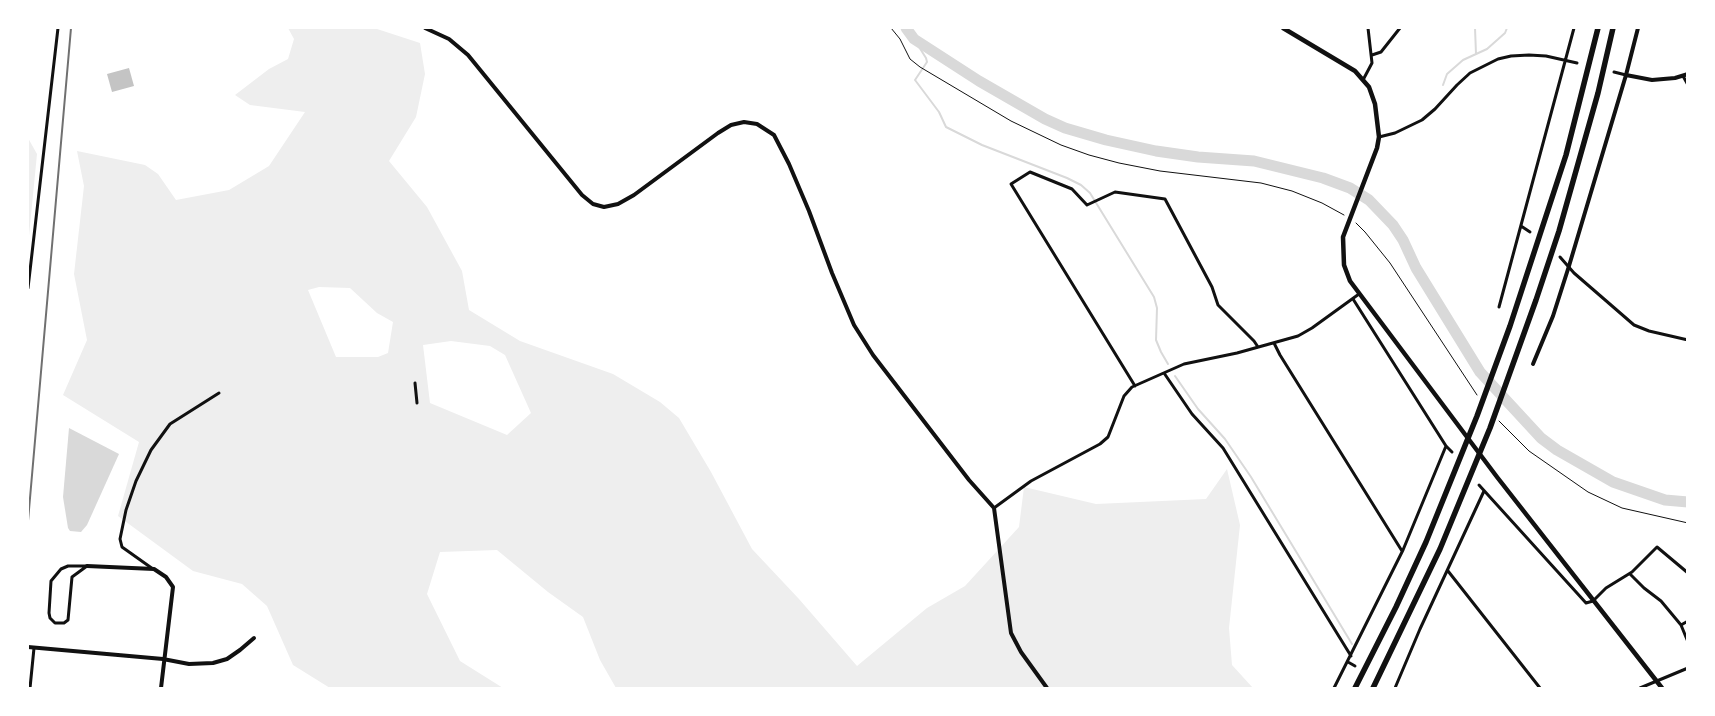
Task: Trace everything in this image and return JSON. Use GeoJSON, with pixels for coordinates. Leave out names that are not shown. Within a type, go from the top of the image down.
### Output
{"type":"FeatureCollection","features":[{"type":"Feature","properties":{"kind":"highway"},"geometry":{"type":"LineString","coordinates":[[1355,688],[1426,542],[1477,416],[1510,326],[1566,155],[1598,28]]}},
{"type":"Feature","properties":{"kind":"highway"},"geometry":{"type":"LineString","coordinates":[[1373,688],[1440,549],[1490,428],[1559,230],[1576,173],[1613,28]]}},
{"type":"Feature","properties":{"kind":"main road"},"geometry":{"type":"LineString","coordinates":[[1283,28],[1355,71],[1369,87],[1375,104],[1379,137],[1376,154],[1343,237],[1344,265],[1350,281],[1497,477],[1662,688]]}},
{"type":"Feature","properties":{"kind":"street"},"geometry":{"type":"LineString","coordinates":[[28,288],[58,28]]}},
{"type":"Feature","properties":{"kind":"street"},"geometry":{"type":"LineString","coordinates":[[425,28],[448,39],[468,55],[582,195],[593,204],[604,207],[618,204],[634,195],[731,125],[749,122],[757,124],[770,132],[785,156],[809,211],[854,325],[873,355],[969,480],[994,508],[1011,633],[1021,652],[1047,688]]}},
{"type":"Feature","properties":{"kind":"street"},"geometry":{"type":"LineString","coordinates":[[1363,80],[1372,63],[1368,28]]}},
{"type":"Feature","properties":{"kind":"street"},"geometry":{"type":"LineString","coordinates":[[1372,55],[1381,52],[1400,28]]}},
{"type":"Feature","properties":{"kind":"street"},"geometry":{"type":"LineString","coordinates":[[1499,307],[1574,28]]}},
{"type":"Feature","properties":{"kind":"street"},"geometry":{"type":"LineString","coordinates":[[1533,364],[1553,316],[1569,266],[1626,75],[1638,28]]}},
{"type":"Feature","properties":{"kind":"street"},"geometry":{"type":"LineString","coordinates":[[1379,137],[1395,133],[1422,120],[1435,110],[1456,85],[1470,73],[1498,59],[1529,55],[1546,56],[1577,63]]}},
{"type":"Feature","properties":{"kind":"street"},"geometry":{"type":"LineString","coordinates":[[1614,72],[1652,80],[1685,75],[1688,85]]}},
{"type":"Feature","properties":{"kind":"street"},"geometry":{"type":"LineString","coordinates":[[1135,386],[1011,184],[1030,172],[1072,188],[1087,205],[1115,192],[1165,199],[1212,287],[1218,305],[1258,347]]}},
{"type":"Feature","properties":{"kind":"street"},"geometry":{"type":"LineString","coordinates":[[1521,226],[1530,232]]}},
{"type":"Feature","properties":{"kind":"street"},"geometry":{"type":"LineString","coordinates":[[1560,257],[1574,273],[1634,325],[1649,331],[1688,340]]}},
{"type":"Feature","properties":{"kind":"street"},"geometry":{"type":"LineString","coordinates":[[994,508],[1031,481],[1100,444],[1108,437],[1124,396],[1135,386],[1184,364],[1274,343],[1305,332],[1359,294]]}},
{"type":"Feature","properties":{"kind":"street"},"geometry":{"type":"LineString","coordinates":[[1353,299],[1446,446],[1452,452]]}},
{"type":"Feature","properties":{"kind":"street"},"geometry":{"type":"LineString","coordinates":[[1274,343],[1402,552]]}},
{"type":"Feature","properties":{"kind":"street"},"geometry":{"type":"LineString","coordinates":[[1164,373],[1192,414],[1223,448],[1351,656]]}},
{"type":"Feature","properties":{"kind":"street"},"geometry":{"type":"LineString","coordinates":[[415,383],[417,403]]}},
{"type":"Feature","properties":{"kind":"street"},"geometry":{"type":"LineString","coordinates":[[161,688],[173,587],[166,577],[122,547],[120,539],[126,510],[136,481],[152,450],[170,424],[219,393]]}},
{"type":"Feature","properties":{"kind":"street"},"geometry":{"type":"LineString","coordinates":[[1334,688],[1402,552],[1446,446]]}},
{"type":"Feature","properties":{"kind":"street"},"geometry":{"type":"LineString","coordinates":[[1479,486],[1586,603],[1593,601],[1606,588],[1630,574],[1656,547],[1688,573]]}},
{"type":"Feature","properties":{"kind":"street"},"geometry":{"type":"LineString","coordinates":[[1395,688],[1420,629],[1484,491]]}},
{"type":"Feature","properties":{"kind":"street"},"geometry":{"type":"LineString","coordinates":[[87,566],[72,577],[68,620],[64,623],[55,623],[50,618],[49,613],[52,581],[60,569],[68,566],[87,566],[154,569]]}},
{"type":"Feature","properties":{"kind":"street"},"geometry":{"type":"LineString","coordinates":[[1448,571],[1540,688]]}},
{"type":"Feature","properties":{"kind":"street"},"geometry":{"type":"LineString","coordinates":[[1630,574],[1661,602],[1681,625],[1688,642]]}},
{"type":"Feature","properties":{"kind":"street"},"geometry":{"type":"LineString","coordinates":[[1681,625],[1688,621]]}},
{"type":"Feature","properties":{"kind":"street"},"geometry":{"type":"LineString","coordinates":[[28,647],[163,659],[189,664],[213,663],[227,659],[254,638]]}},
{"type":"Feature","properties":{"kind":"street"},"geometry":{"type":"LineString","coordinates":[[30,688],[34,648]]}},
{"type":"Feature","properties":{"kind":"street"},"geometry":{"type":"LineString","coordinates":[[1348,662],[1355,666]]}},
{"type":"Feature","properties":{"kind":"street"},"geometry":{"type":"LineString","coordinates":[[1640,688],[1688,668]]}},
{"type":"Feature","properties":{"kind":"path"},"geometry":{"type":"LineString","coordinates":[[891,28],[910,59],[920,67],[1010,121],[1043,137],[1089,155],[1160,171],[1262,183],[1292,191],[1322,203],[1346,216]]}},
{"type":"Feature","properties":{"kind":"path"},"geometry":{"type":"LineString","coordinates":[[1352,220],[1365,232],[1390,263],[1479,398]]}},
{"type":"Feature","properties":{"kind":"path"},"geometry":{"type":"LineString","coordinates":[[1498,421],[1529,451],[1588,492],[1622,508],[1688,523]]}},
{"type":"Feature","properties":{"kind":"shaded area"},"geometry":{"type":"Polygon","coordinates":[[[288,28],[374,28],[420,43],[425,74],[416,117],[389,161],[427,207],[462,271],[469,310],[520,341],[613,374],[660,402],[679,418],[711,472],[752,549],[799,599],[857,666],[927,608],[965,586],[1019,527],[1024,487],[1096,504],[1206,499],[1227,469],[1240,525],[1229,628],[1232,665],[1253,688],[616,688],[600,660],[583,617],[548,592],[497,550],[440,552],[427,594],[460,661],[503,688],[330,688],[293,665],[267,606],[242,584],[193,571],[118,516],[139,442],[63,395],[87,340],[74,274],[84,186],[77,151],[145,165],[158,174],[176,200],[229,190],[269,166],[305,112],[250,105],[235,95],[269,69],[288,59],[294,39],[288,28]],[[319,287],[308,290],[336,357],[378,357],[388,353],[393,322],[377,313],[350,288],[319,287]],[[451,341],[423,345],[430,403],[507,435],[531,413],[505,355],[490,346],[451,341]]]}},
{"type":"Feature","properties":{"kind":"shaded area"},"geometry":{"type":"Polygon","coordinates":[[[28,138],[37,154],[28,246],[28,138]]]}},
{"type":"Feature","properties":{"kind":"shaded area"},"geometry":{"type":"Polygon","coordinates":[[[69,428],[119,454],[87,525],[81,532],[70,531],[68,528],[63,497],[69,428]]]}},
{"type":"Feature","properties":{"kind":"building"},"geometry":{"type":"Polygon","coordinates":[[[129,68],[134,86],[112,92],[107,74],[129,68]]]}},
{"type":"Feature","properties":{"kind":"waterway"},"geometry":{"type":"LineString","coordinates":[[906,28],[914,39],[979,81],[1045,119],[1065,128],[1106,140],[1156,151],[1198,157],[1254,161],[1323,178],[1350,188],[1369,200],[1393,225],[1403,240],[1416,268],[1480,372],[1541,438],[1557,450],[1613,482],[1665,500],[1688,502]]}},
{"type":"Feature","properties":{"kind":"waterway"},"geometry":{"type":"LineString","coordinates":[[1475,28],[1476,54]]}},
{"type":"Feature","properties":{"kind":"waterway"},"geometry":{"type":"LineString","coordinates":[[1443,85],[1447,74],[1463,60],[1487,49],[1505,33],[1507,28]]}},
{"type":"Feature","properties":{"kind":"waterway"},"geometry":{"type":"LineString","coordinates":[[914,39],[927,62],[915,80],[939,112],[946,127],[982,145],[1067,178],[1081,185],[1090,193],[1154,297],[1157,308],[1156,340],[1168,364]]}},
{"type":"Feature","properties":{"kind":"waterway"},"geometry":{"type":"LineString","coordinates":[[1175,376],[1198,409],[1225,439],[1251,477],[1352,644]]}},
{"type":"Feature","properties":{"kind":"railway"},"geometry":{"type":"LineString","coordinates":[[28,521],[71,28]]}}]}
